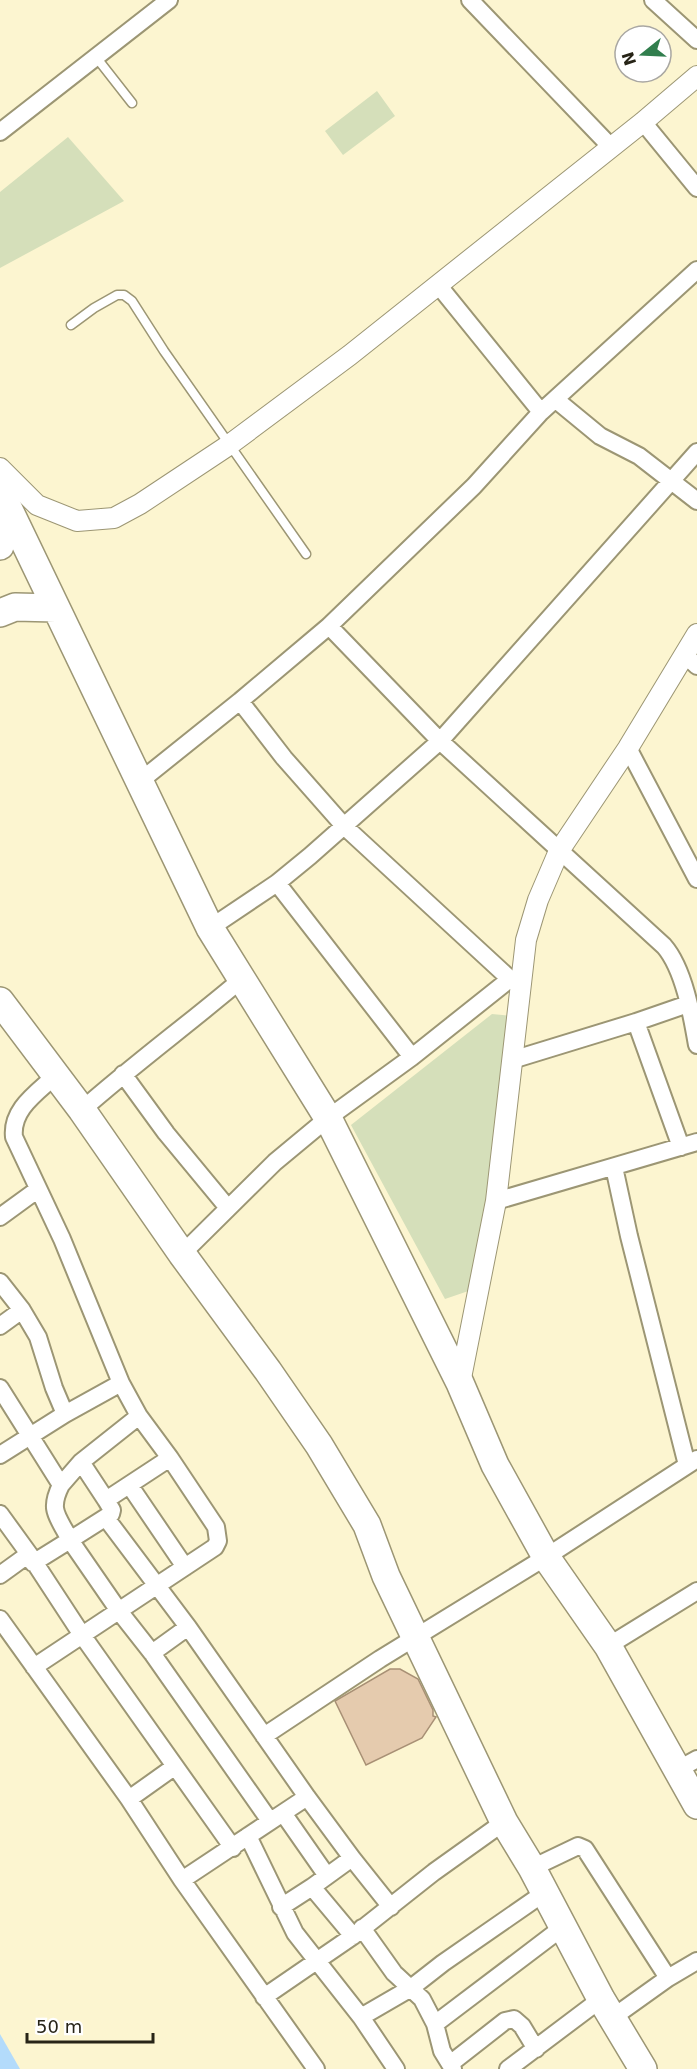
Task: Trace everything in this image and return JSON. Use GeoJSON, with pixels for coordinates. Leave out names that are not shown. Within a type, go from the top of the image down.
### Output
{"type":"FeatureCollection","features":[{"type":"Feature","properties":{"kind":"highway"},"geometry":{"type":"LineString","coordinates":[[0,546],[3,497]]}},
{"type":"Feature","properties":{"kind":"highway"},"geometry":{"type":"LineString","coordinates":[[3,497],[210,928],[328,1118],[460,1383],[495,1465],[546,1557],[687,1764],[697,1805]]}},
{"type":"Feature","properties":{"kind":"highway"},"geometry":{"type":"LineString","coordinates":[[0,613],[15,606],[56,608]]}},
{"type":"Feature","properties":{"kind":"highway"},"geometry":{"type":"LineString","coordinates":[[0,1001],[82,1110],[182,1254],[300,1417],[368,1525],[386,1576],[504,1822],[532,1868],[607,2008],[643,2069]]}},
{"type":"Feature","properties":{"kind":"street"},"geometry":{"type":"LineString","coordinates":[[0,132],[169,0]]}},
{"type":"Feature","properties":{"kind":"street"},"geometry":{"type":"LineString","coordinates":[[470,0],[611,147]]}},
{"type":"Feature","properties":{"kind":"street"},"geometry":{"type":"LineString","coordinates":[[653,0],[697,40]]}},
{"type":"Feature","properties":{"kind":"street"},"geometry":{"type":"LineString","coordinates":[[0,468],[37,505],[77,521],[114,518],[140,504],[229,445],[439,286],[697,76]]}},
{"type":"Feature","properties":{"kind":"street"},"geometry":{"type":"LineString","coordinates":[[643,122],[697,188]]}},
{"type":"Feature","properties":{"kind":"street"},"geometry":{"type":"LineString","coordinates":[[139,782],[329,626],[474,486],[541,412],[697,270]]}},
{"type":"Feature","properties":{"kind":"street"},"geometry":{"type":"LineString","coordinates":[[439,286],[541,412]]}},
{"type":"Feature","properties":{"kind":"street"},"geometry":{"type":"LineString","coordinates":[[555,399],[600,436],[639,456],[697,501]]}},
{"type":"Feature","properties":{"kind":"street"},"geometry":{"type":"LineString","coordinates":[[210,928],[277,883],[440,741],[697,452]]}},
{"type":"Feature","properties":{"kind":"street"},"geometry":{"type":"LineString","coordinates":[[329,626],[440,741],[669,952],[688,1004],[697,1045]]}},
{"type":"Feature","properties":{"kind":"street"},"geometry":{"type":"LineString","coordinates":[[460,1383],[496,1201],[512,1060],[515,982],[538,900],[559,851],[628,748],[691,661],[697,634]]}},
{"type":"Feature","properties":{"kind":"street"},"geometry":{"type":"LineString","coordinates":[[240,701],[284,758],[344,826],[515,982]]}},
{"type":"Feature","properties":{"kind":"street"},"geometry":{"type":"LineString","coordinates":[[628,748],[695,871]]}},
{"type":"Feature","properties":{"kind":"street"},"geometry":{"type":"LineString","coordinates":[[277,883],[412,1057]]}},
{"type":"Feature","properties":{"kind":"street"},"geometry":{"type":"LineString","coordinates":[[82,1110],[123,1074],[205,1011],[243,978]]}},
{"type":"Feature","properties":{"kind":"street"},"geometry":{"type":"LineString","coordinates":[[182,1254],[275,1162],[328,1118],[515,982]]}},
{"type":"Feature","properties":{"kind":"street"},"geometry":{"type":"LineString","coordinates":[[512,1060],[688,1004]]}},
{"type":"Feature","properties":{"kind":"street"},"geometry":{"type":"LineString","coordinates":[[496,1201],[689,1145],[636,1022]]}},
{"type":"Feature","properties":{"kind":"street"},"geometry":{"type":"LineString","coordinates":[[123,1074],[166,1133],[228,1208]]}},
{"type":"Feature","properties":{"kind":"street"},"geometry":{"type":"LineString","coordinates":[[34,1667],[215,1547],[218,1541],[216,1527],[139,1416],[121,1383],[62,1239],[14,1137],[13,1125],[16,1114],[56,1075]]}},
{"type":"Feature","properties":{"kind":"street"},"geometry":{"type":"LineString","coordinates":[[264,1736],[380,1659],[416,1639],[546,1557],[692,1462],[631,1247],[614,1167]]}},
{"type":"Feature","properties":{"kind":"street"},"geometry":{"type":"LineString","coordinates":[[0,1216],[37,1190]]}},
{"type":"Feature","properties":{"kind":"street"},"geometry":{"type":"LineString","coordinates":[[0,1282],[22,1310],[38,1337],[64,1414]]}},
{"type":"Feature","properties":{"kind":"street"},"geometry":{"type":"LineString","coordinates":[[0,1326],[22,1310]]}},
{"type":"Feature","properties":{"kind":"street"},"geometry":{"type":"LineString","coordinates":[[0,1455],[64,1414],[121,1383]]}},
{"type":"Feature","properties":{"kind":"street"},"geometry":{"type":"LineString","coordinates":[[0,1388],[62,1485]]}},
{"type":"Feature","properties":{"kind":"street"},"geometry":{"type":"LineString","coordinates":[[139,1416],[81,1462],[62,1485],[54,1507],[70,1539],[119,1611],[277,1817],[327,1876]]}},
{"type":"Feature","properties":{"kind":"street"},"geometry":{"type":"LineString","coordinates":[[106,1500],[170,1458]]}},
{"type":"Feature","properties":{"kind":"street"},"geometry":{"type":"LineString","coordinates":[[0,1575],[70,1539],[112,1513],[81,1462]]}},
{"type":"Feature","properties":{"kind":"street"},"geometry":{"type":"LineString","coordinates":[[130,1486],[185,1567]]}},
{"type":"Feature","properties":{"kind":"street"},"geometry":{"type":"LineString","coordinates":[[0,1514],[232,1848]]}},
{"type":"Feature","properties":{"kind":"street"},"geometry":{"type":"LineString","coordinates":[[106,1518],[188,1627],[307,1797],[391,1907]]}},
{"type":"Feature","properties":{"kind":"street"},"geometry":{"type":"LineString","coordinates":[[608,1646],[697,1591]]}},
{"type":"Feature","properties":{"kind":"street"},"geometry":{"type":"LineString","coordinates":[[0,1619],[129,1799],[182,1880],[316,2069]]}},
{"type":"Feature","properties":{"kind":"street"},"geometry":{"type":"LineString","coordinates":[[152,1653],[188,1627]]}},
{"type":"Feature","properties":{"kind":"street"},"geometry":{"type":"LineString","coordinates":[[129,1799],[174,1767]]}},
{"type":"Feature","properties":{"kind":"street"},"geometry":{"type":"LineString","coordinates":[[182,1880],[307,1797]]}},
{"type":"Feature","properties":{"kind":"street"},"geometry":{"type":"LineString","coordinates":[[264,1997],[357,1932],[434,1872],[504,1822]]}},
{"type":"Feature","properties":{"kind":"street"},"geometry":{"type":"LineString","coordinates":[[248,1836],[295,1933],[361,2017],[396,2069]]}},
{"type":"Feature","properties":{"kind":"street"},"geometry":{"type":"LineString","coordinates":[[532,1868],[578,1846],[585,1849],[668,1978]]}},
{"type":"Feature","properties":{"kind":"street"},"geometry":{"type":"LineString","coordinates":[[281,1907],[352,1858]]}},
{"type":"Feature","properties":{"kind":"street"},"geometry":{"type":"LineString","coordinates":[[312,1887],[422,1999],[435,2024],[440,2045],[452,2066],[505,2021],[511,2019],[522,2026],[536,2049]]}},
{"type":"Feature","properties":{"kind":"street"},"geometry":{"type":"LineString","coordinates":[[361,2017],[411,1988],[544,1893]]}},
{"type":"Feature","properties":{"kind":"street"},"geometry":{"type":"LineString","coordinates":[[435,2024],[563,1927]]}},
{"type":"Feature","properties":{"kind":"street"},"geometry":{"type":"LineString","coordinates":[[508,2069],[536,2049],[607,2008],[697,1961]]}},
{"type":"Feature","properties":{"kind":"lane"},"geometry":{"type":"LineString","coordinates":[[96,57],[132,104]]}},
{"type":"Feature","properties":{"kind":"lane"},"geometry":{"type":"LineString","coordinates":[[71,325],[117,295],[124,295],[132,301],[164,351],[306,554]]}},
{"type":"Feature","properties":{"kind":"green space"},"geometry":{"type":"Polygon","coordinates":[[[377,91],[395,116],[343,155],[325,131],[377,91]]]}},
{"type":"Feature","properties":{"kind":"green space"},"geometry":{"type":"Polygon","coordinates":[[[68,137],[124,201],[0,268],[0,192],[68,137]]]}},
{"type":"Feature","properties":{"kind":"green space"},"geometry":{"type":"Polygon","coordinates":[[[492,1014],[512,1016],[480,1287],[445,1299],[351,1125],[492,1014]]]}},
{"type":"Feature","properties":{"kind":"water"},"geometry":{"type":"Polygon","coordinates":[[[0,2034],[20,2069],[0,2069],[0,2034]]]}},
{"type":"Feature","properties":{"kind":"building"},"geometry":{"type":"Polygon","coordinates":[[[390,1669],[400,1669],[418,1679],[433,1710],[433,1716],[436,1717],[422,1738],[366,1765],[335,1701],[390,1669]]]}}]}
